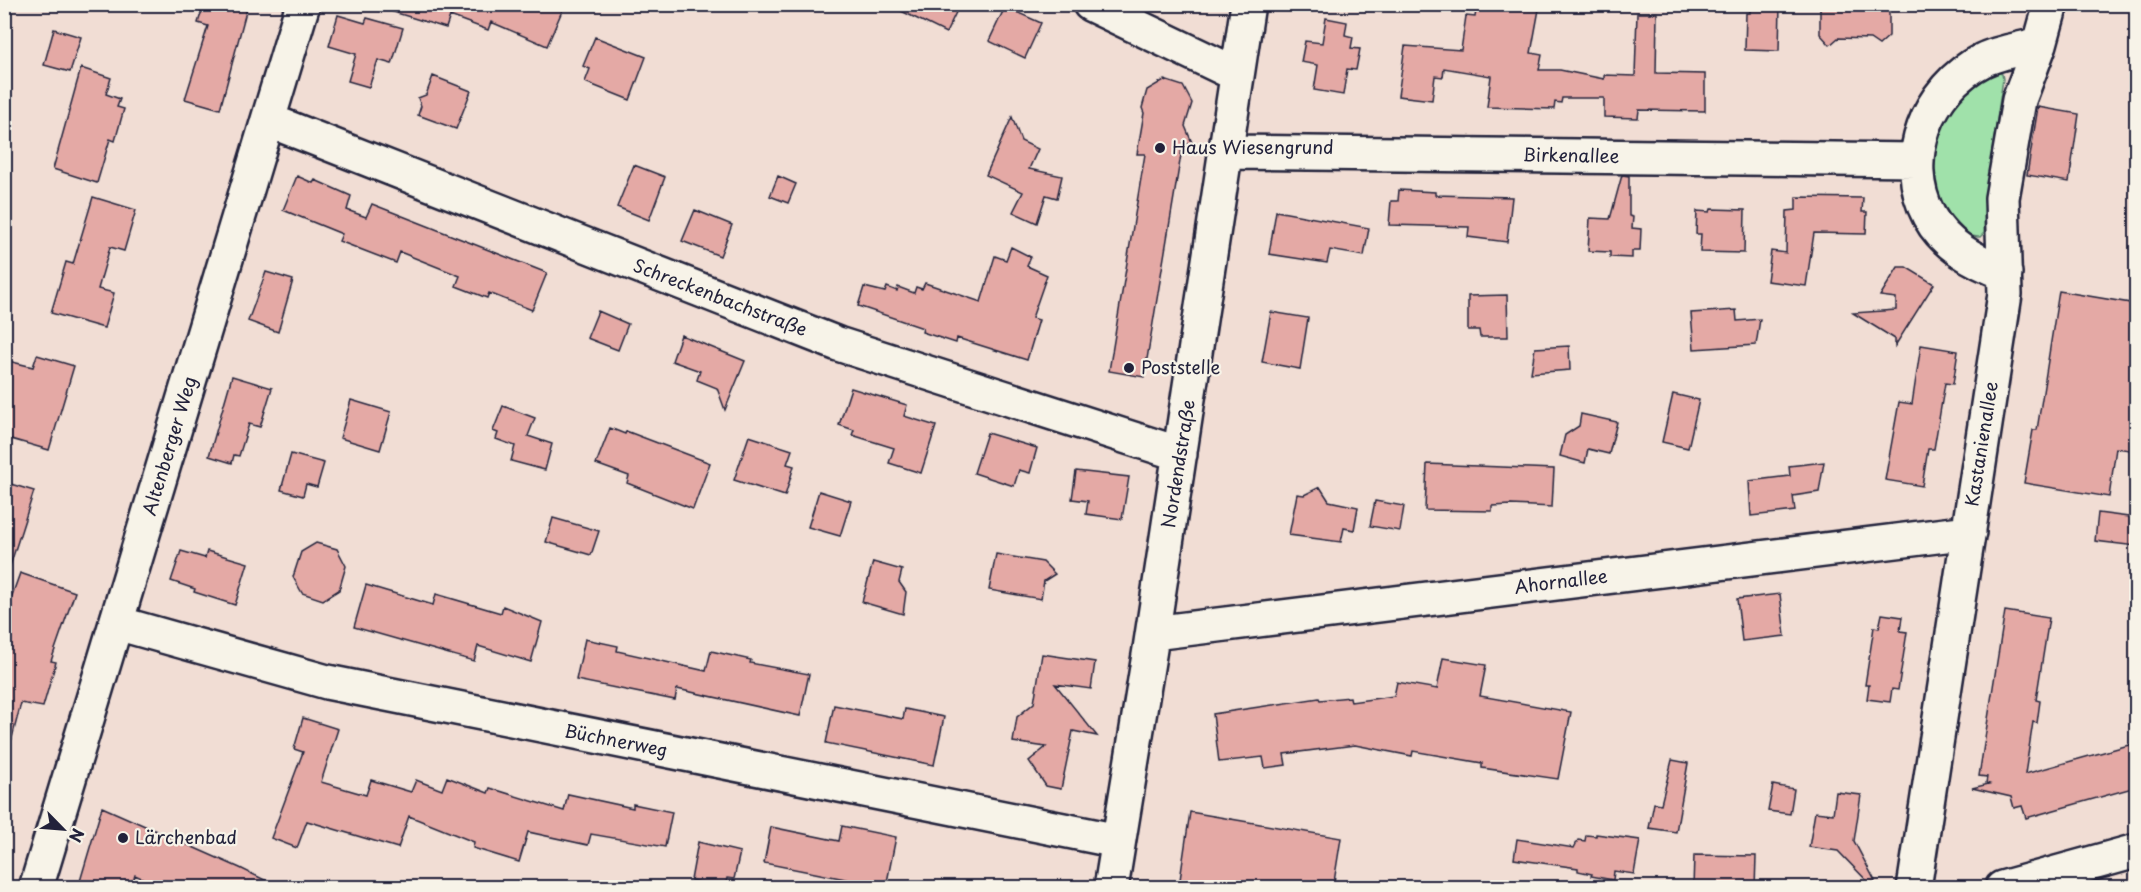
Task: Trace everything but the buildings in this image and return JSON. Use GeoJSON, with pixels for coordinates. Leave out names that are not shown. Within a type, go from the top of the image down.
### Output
{"type":"FeatureCollection","features":[{"type":"Feature","properties":{"kind":"street","name":"Altenberger Weg"},"geometry":{"type":"LineString","coordinates":[[36,888],[303,4]]}},
{"type":"Feature","properties":{"kind":"street"},"geometry":{"type":"LineString","coordinates":[[1090,4],[1236,74]]}},
{"type":"Feature","properties":{"kind":"street","name":"Nordendstraße"},"geometry":{"type":"LineString","coordinates":[[1111,888],[1153,633],[1248,4]]}},
{"type":"Feature","properties":{"kind":"street","name":"Kastanienallee"},"geometry":{"type":"LineString","coordinates":[[1914,888],[2005,294],[2002,198],[2019,100],[2040,44],[2051,4]]}},
{"type":"Feature","properties":{"kind":"street"},"geometry":{"type":"LineString","coordinates":[[2004,273],[1971,259],[1942,234],[1929,217],[1921,196],[1916,160],[1920,137],[1931,108],[1956,78],[1983,60],[2040,44]]}},
{"type":"Feature","properties":{"kind":"street","name":"Schreckenbachstraße"},"geometry":{"type":"LineString","coordinates":[[268,120],[838,344],[1180,454]]}},
{"type":"Feature","properties":{"kind":"street","name":"Birkenallee"},"geometry":{"type":"LineString","coordinates":[[1226,152],[1916,160]]}},
{"type":"Feature","properties":{"kind":"street","name":"Ahornallee"},"geometry":{"type":"LineString","coordinates":[[1153,633],[1969,532]]}},
{"type":"Feature","properties":{"kind":"street","name":"Büchnerweg"},"geometry":{"type":"LineString","coordinates":[[117,623],[327,682],[1118,841]]}},
{"type":"Feature","properties":{"kind":"street"},"geometry":{"type":"LineString","coordinates":[[2002,888],[2136,850]]}},
{"type":"Feature","properties":{"kind":"green space"},"geometry":{"type":"Polygon","coordinates":[[[1998,72],[2002,74],[2003,79],[1985,199],[1984,233],[1976,237],[1963,230],[1947,211],[1939,196],[1933,167],[1934,152],[1944,122],[1956,101],[1978,81],[1998,72]]]}},
{"type":"Feature","properties":{"kind":"place","name":"Haus Wiesengrund"},"geometry":{"type":"Point","coordinates":[1160,148]}},
{"type":"Feature","properties":{"kind":"place","name":"Poststelle"},"geometry":{"type":"Point","coordinates":[1129,368]}},
{"type":"Feature","properties":{"kind":"place","name":"Lärchenbad"},"geometry":{"type":"Point","coordinates":[123,838]}}]}
